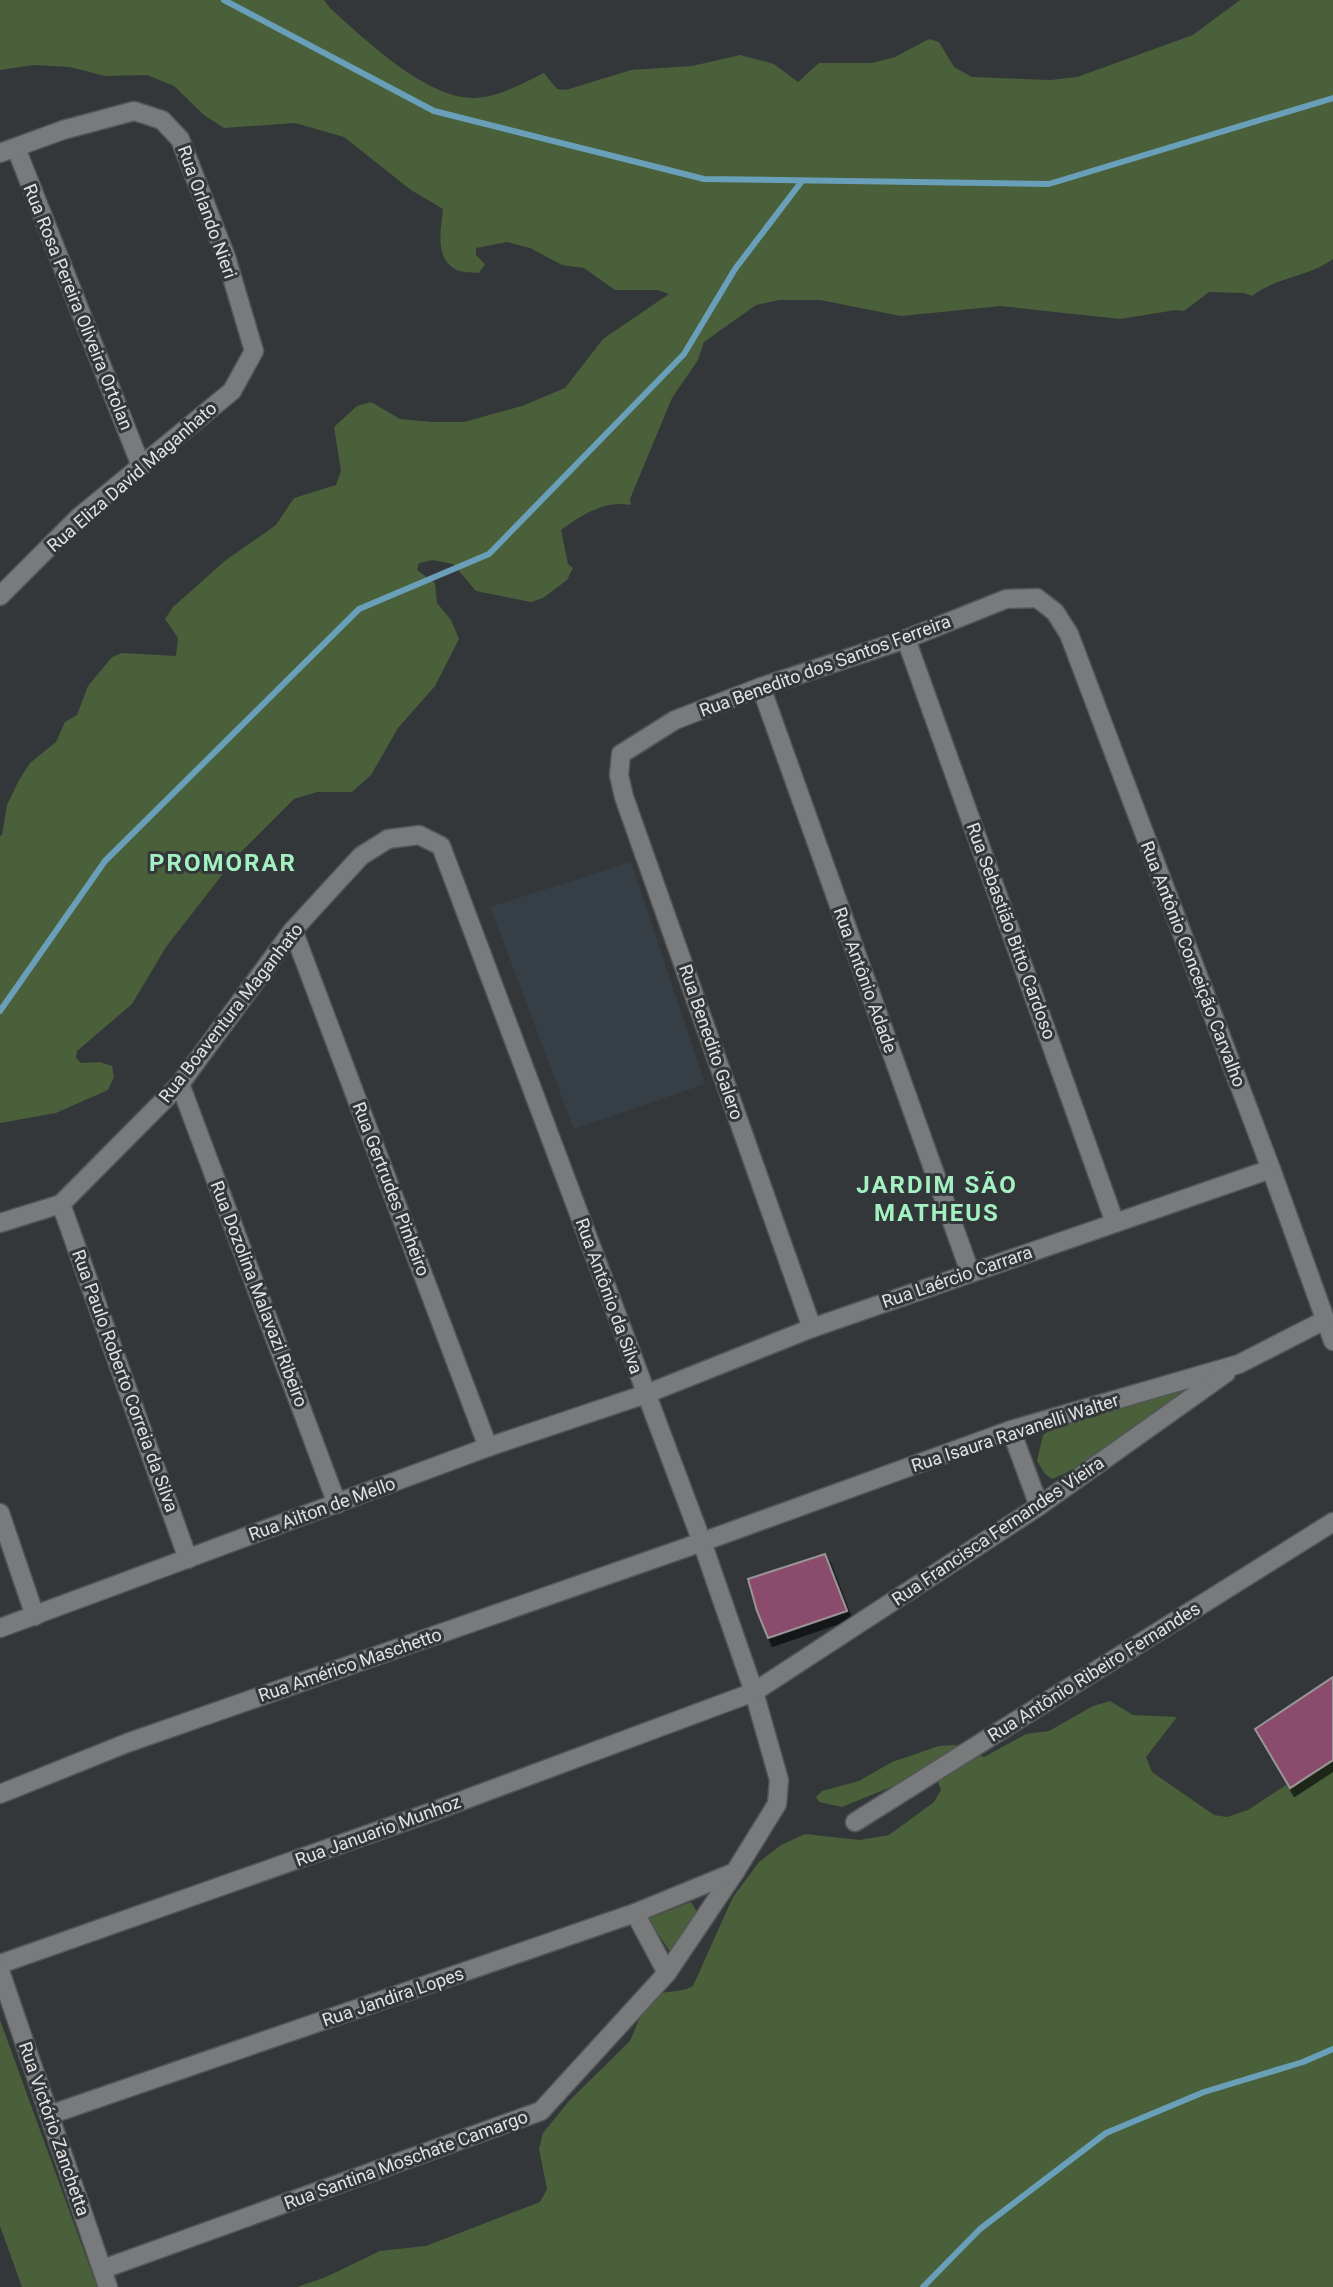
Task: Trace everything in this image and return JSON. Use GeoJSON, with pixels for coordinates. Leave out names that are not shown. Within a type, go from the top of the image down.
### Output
{"type":"FeatureCollection","features":[{"type":"Feature","properties":{"kind":"street","name":"Rua Orlando Nieri"},"geometry":{"type":"LineString","coordinates":[[8,150],[63,130],[135,111],[162,120],[180,139],[226,257],[254,351]]}},
{"type":"Feature","properties":{"kind":"street","name":"Rua Rosa Pereira Oliveira Ortolan"},"geometry":{"type":"LineString","coordinates":[[8,150],[141,466]]}},
{"type":"Feature","properties":{"kind":"street","name":"Rua Eliza David Maganhato"},"geometry":{"type":"LineString","coordinates":[[0,596],[79,517],[232,391],[254,351]]}},
{"type":"Feature","properties":{"kind":"street","name":"Rua Benedito dos Santos Ferreira"},"geometry":{"type":"LineString","coordinates":[[621,754],[675,720],[761,687],[906,639],[1006,599],[1037,598]]}},
{"type":"Feature","properties":{"kind":"street","name":"Rua Antônio Conceição Carvalho"},"geometry":{"type":"LineString","coordinates":[[1037,598],[1055,611],[1069,634],[1333,1341]]}},
{"type":"Feature","properties":{"kind":"street","name":"Rua Sebastião Bitto Cardoso"},"geometry":{"type":"LineString","coordinates":[[906,639],[1115,1223]]}},
{"type":"Feature","properties":{"kind":"street","name":"Rua Antônio Adade"},"geometry":{"type":"LineString","coordinates":[[761,687],[970,1272]]}},
{"type":"Feature","properties":{"kind":"street","name":"Rua Benedito Galero"},"geometry":{"type":"LineString","coordinates":[[621,754],[619,775],[624,797],[812,1328]]}},
{"type":"Feature","properties":{"kind":"street","name":"Rua Antônio da Silva"},"geometry":{"type":"LineString","coordinates":[[388,839],[419,835],[442,846],[702,1542],[754,1692],[779,1780],[777,1804]]}},
{"type":"Feature","properties":{"kind":"street","name":"Rua Boaventura Maganhato"},"geometry":{"type":"LineString","coordinates":[[0,1223],[61,1204],[180,1084],[293,930],[362,856],[388,839]]}},
{"type":"Feature","properties":{"kind":"street","name":"Rua Gertrudes Pinheiro"},"geometry":{"type":"LineString","coordinates":[[293,930],[488,1447]]}},
{"type":"Feature","properties":{"kind":"street","name":"Rua Dozolina Malavazi Ribeiro"},"geometry":{"type":"LineString","coordinates":[[180,1084],[337,1504]]}},
{"type":"Feature","properties":{"kind":"street","name":"Rua Laércio Carrara"},"geometry":{"type":"LineString","coordinates":[[646,1394],[812,1328],[1271,1169]]}},
{"type":"Feature","properties":{"kind":"street","name":"Rua Paulo Roberto Correia da Silva"},"geometry":{"type":"LineString","coordinates":[[61,1204],[188,1559]]}},
{"type":"Feature","properties":{"kind":"street","name":"Rua Isaura Ravanelli Walter"},"geometry":{"type":"LineString","coordinates":[[702,1542],[1011,1430],[1239,1364],[1325,1320]]}},
{"type":"Feature","properties":{"kind":"street","name":"Rua Francisca Fernandes Vieira"},"geometry":{"type":"LineString","coordinates":[[754,1692],[1039,1506],[1239,1364]]}},
{"type":"Feature","properties":{"kind":"street","name":"Rua Ailton de Mello"},"geometry":{"type":"LineString","coordinates":[[0,1628],[488,1447],[646,1394]]}},
{"type":"Feature","properties":{"kind":"street"},"geometry":{"type":"LineString","coordinates":[[1011,1430],[1039,1506]]}},
{"type":"Feature","properties":{"kind":"street"},"geometry":{"type":"LineString","coordinates":[[0,1513],[35,1616]]}},
{"type":"Feature","properties":{"kind":"street","name":"Rua Antônio Ribeiro Fernandes"},"geometry":{"type":"LineString","coordinates":[[855,1822],[1333,1522]]}},
{"type":"Feature","properties":{"kind":"street","name":"Rua Américo Maschetto"},"geometry":{"type":"LineString","coordinates":[[0,1794],[127,1743],[702,1542]]}},
{"type":"Feature","properties":{"kind":"street","name":"Rua Januario Munhoz"},"geometry":{"type":"LineString","coordinates":[[0,1964],[426,1814],[754,1692]]}},
{"type":"Feature","properties":{"kind":"street","name":"Rua Santina Moschate Camargo"},"geometry":{"type":"LineString","coordinates":[[103,2269],[541,2111],[667,1973],[777,1804]]}},
{"type":"Feature","properties":{"kind":"street","name":"Rua Jandira Lopes"},"geometry":{"type":"LineString","coordinates":[[49,2115],[635,1913],[734,1872]]}},
{"type":"Feature","properties":{"kind":"street"},"geometry":{"type":"LineString","coordinates":[[635,1913],[667,1973]]}},
{"type":"Feature","properties":{"kind":"street","name":"Rua Victório Zanchetta"},"geometry":{"type":"LineString","coordinates":[[0,1971],[108,2287]]}},
{"type":"Feature","properties":{"kind":"shaded area"},"geometry":{"type":"Polygon","coordinates":[[[631,862],[705,1084],[574,1129],[490,907],[631,862]]]}},
{"type":"Feature","properties":{"kind":"green space"},"geometry":{"type":"Polygon","coordinates":[[[0,0],[324,0],[378,50],[416,78],[455,95],[473,98],[501,93],[544,73],[557,89],[566,90],[631,70],[692,66],[740,55],[774,64],[798,82],[819,63],[872,63],[895,57],[929,39],[939,42],[954,67],[972,77],[1050,80],[1077,77],[1193,35],[1240,0],[1333,0],[1333,259],[1314,270],[1271,285],[1252,296],[1244,293],[1209,292],[1184,311],[1120,319],[1001,306],[901,316],[820,300],[779,300],[756,305],[704,342],[698,360],[672,398],[630,499],[631,505],[603,507],[585,514],[561,530],[568,564],[573,568],[567,580],[543,598],[531,602],[476,591],[453,564],[433,560],[419,563],[417,570],[435,583],[437,603],[451,620],[459,639],[435,686],[398,728],[371,775],[352,792],[317,792],[294,799],[236,857],[166,947],[132,1004],[77,1051],[76,1058],[81,1063],[100,1062],[112,1066],[114,1077],[108,1090],[56,1113],[0,1123],[0,836],[7,805],[19,780],[30,763],[56,742],[65,722],[77,715],[88,686],[112,657],[122,653],[176,656],[178,638],[165,619],[173,607],[226,560],[276,525],[294,498],[336,485],[341,471],[334,427],[357,406],[371,402],[400,419],[464,422],[522,406],[565,388],[603,339],[669,294],[658,290],[615,290],[584,268],[562,265],[530,248],[507,242],[476,248],[476,255],[485,264],[479,273],[457,270],[445,259],[442,251],[440,235],[443,209],[411,190],[344,137],[295,123],[224,128],[204,115],[174,86],[147,75],[105,76],[70,67],[34,65],[0,70],[0,0]]]}},
{"type":"Feature","properties":{"kind":"green space"},"geometry":{"type":"Polygon","coordinates":[[[1193,1381],[1190,1398],[1068,1472],[1052,1479],[1045,1474],[1037,1461],[1043,1435],[1053,1428],[1193,1381]]]}},
{"type":"Feature","properties":{"kind":"green space"},"geometry":{"type":"Polygon","coordinates":[[[1110,1701],[1133,1715],[1177,1717],[1146,1757],[1152,1772],[1214,1815],[1227,1817],[1248,1810],[1333,1754],[1333,2287],[297,2287],[326,2277],[380,2251],[426,2246],[540,2202],[547,2189],[539,2149],[543,2133],[569,2101],[630,2041],[649,1996],[693,1986],[733,1897],[759,1862],[781,1845],[805,1834],[860,1840],[889,1835],[934,1802],[941,1790],[937,1779],[925,1773],[842,1807],[819,1802],[816,1797],[822,1791],[859,1781],[892,1762],[939,1746],[958,1745],[984,1757],[1026,1734],[1049,1731],[1093,1706],[1110,1701]]]}},
{"type":"Feature","properties":{"kind":"green space"},"geometry":{"type":"Polygon","coordinates":[[[691,1902],[699,1915],[671,1953],[648,1919],[691,1902]]]}},
{"type":"Feature","properties":{"kind":"green space"},"geometry":{"type":"Polygon","coordinates":[[[0,2020],[97,2287],[22,2287],[0,2226],[0,2020]]]}},
{"type":"Feature","properties":{"kind":"building"},"geometry":{"type":"Polygon","coordinates":[[[825,1554],[847,1611],[768,1638],[748,1579],[825,1554]]]}},
{"type":"Feature","properties":{"kind":"building"},"geometry":{"type":"Polygon","coordinates":[[[1333,1677],[1333,1760],[1290,1788],[1255,1729],[1333,1677]]]}},
{"type":"Feature","properties":{"kind":"waterway"},"geometry":{"type":"LineString","coordinates":[[224,0],[434,111],[704,179],[1049,184],[1333,98]]}},
{"type":"Feature","properties":{"kind":"waterway"},"geometry":{"type":"LineString","coordinates":[[0,1011],[105,861],[359,609],[489,554],[684,354],[735,269],[802,181]]}},
{"type":"Feature","properties":{"kind":"waterway"},"geometry":{"type":"LineString","coordinates":[[923,2287],[980,2229],[1106,2133],[1204,2092],[1303,2062],[1333,2049]]}},
{"type":"Feature","properties":{"kind":"district","name":"PROMORAR"},"geometry":{"type":"Point","coordinates":[223,863]}},
{"type":"Feature","properties":{"kind":"district","name":"JARDIM SÃO MATHEUS"},"geometry":{"type":"Point","coordinates":[937,1199]}}]}
